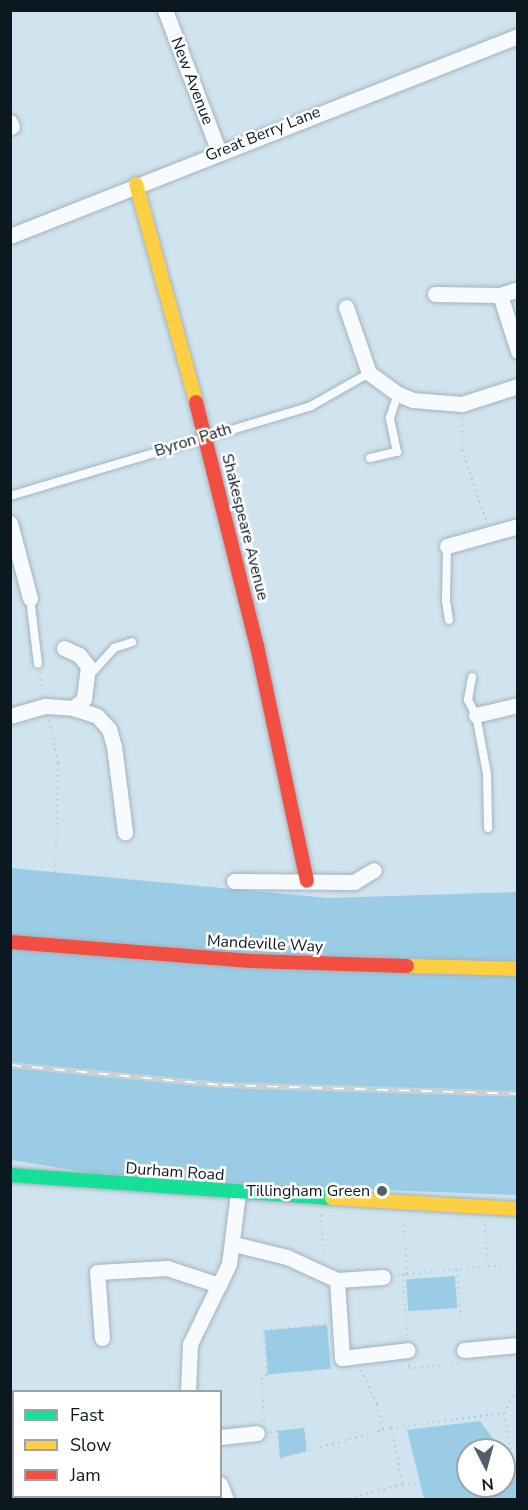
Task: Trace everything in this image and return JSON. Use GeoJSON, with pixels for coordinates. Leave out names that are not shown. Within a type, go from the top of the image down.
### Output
{"type":"FeatureCollection","features":[{"type":"Feature","properties":{"kind":"street","name":"New Avenue"},"geometry":{"type":"LineString","coordinates":[[165,10],[219,152]]}},
{"type":"Feature","properties":{"kind":"street","name":"Great Berry Lane"},"geometry":{"type":"LineString","coordinates":[[10,236],[136,184],[518,36]]}},
{"type":"Feature","properties":{"kind":"street","name":"Shakespeare Avenue"},"geometry":{"type":"LineString","coordinates":[[136,184],[205,435],[257,646],[307,880]]}},
{"type":"Feature","properties":{"kind":"street"},"geometry":{"type":"LineString","coordinates":[[435,294],[500,295],[518,289]]}},
{"type":"Feature","properties":{"kind":"street"},"geometry":{"type":"LineString","coordinates":[[500,295],[518,351]]}},
{"type":"Feature","properties":{"kind":"street"},"geometry":{"type":"LineString","coordinates":[[346,307],[369,373],[398,394],[413,400],[462,404],[518,386]]}},
{"type":"Feature","properties":{"kind":"street"},"geometry":{"type":"LineString","coordinates":[[10,523],[14,549],[30,598]]}},
{"type":"Feature","properties":{"kind":"street"},"geometry":{"type":"LineString","coordinates":[[447,546],[518,526]]}},
{"type":"Feature","properties":{"kind":"street"},"geometry":{"type":"LineString","coordinates":[[64,648],[79,655],[88,666],[84,699],[73,708]]}},
{"type":"Feature","properties":{"kind":"street"},"geometry":{"type":"LineString","coordinates":[[10,716],[46,706],[73,708],[98,716],[109,729],[125,832]]}},
{"type":"Feature","properties":{"kind":"street"},"geometry":{"type":"LineString","coordinates":[[476,715],[516,709]]}},
{"type":"Feature","properties":{"kind":"street"},"geometry":{"type":"LineString","coordinates":[[234,881],[291,884],[307,880],[354,882],[374,870]]}},
{"type":"Feature","properties":{"kind":"street","name":"Mandeville Way"},"geometry":{"type":"LineString","coordinates":[[10,942],[251,961],[518,969]]}},
{"type":"Feature","properties":{"kind":"street","name":"Durham Road"},"geometry":{"type":"LineString","coordinates":[[10,1175],[238,1193],[518,1209]]}},
{"type":"Feature","properties":{"kind":"street"},"geometry":{"type":"LineString","coordinates":[[188,1390],[190,1344],[219,1285],[234,1244],[238,1193]]}},
{"type":"Feature","properties":{"kind":"street"},"geometry":{"type":"LineString","coordinates":[[234,1244],[331,1276],[383,1277]]}},
{"type":"Feature","properties":{"kind":"street"},"geometry":{"type":"LineString","coordinates":[[102,1338],[96,1272],[167,1268],[219,1285]]}},
{"type":"Feature","properties":{"kind":"street"},"geometry":{"type":"LineString","coordinates":[[331,1276],[349,1357],[408,1350]]}},
{"type":"Feature","properties":{"kind":"street"},"geometry":{"type":"LineString","coordinates":[[464,1350],[518,1345]]}},
{"type":"Feature","properties":{"kind":"street"},"geometry":{"type":"LineString","coordinates":[[222,1437],[261,1432]]}},
{"type":"Feature","properties":{"kind":"lane","name":"Byron Path"},"geometry":{"type":"LineString","coordinates":[[10,496],[205,435],[311,406],[369,373]]}},
{"type":"Feature","properties":{"kind":"lane"},"geometry":{"type":"LineString","coordinates":[[370,458],[397,452],[390,418],[398,394]]}},
{"type":"Feature","properties":{"kind":"lane"},"geometry":{"type":"LineString","coordinates":[[447,546],[446,601],[449,620]]}},
{"type":"Feature","properties":{"kind":"lane"},"geometry":{"type":"LineString","coordinates":[[30,598],[38,664]]}},
{"type":"Feature","properties":{"kind":"lane"},"geometry":{"type":"LineString","coordinates":[[88,677],[114,648],[132,642]]}},
{"type":"Feature","properties":{"kind":"lane"},"geometry":{"type":"LineString","coordinates":[[472,677],[468,700],[476,715],[487,774],[488,828]]}},
{"type":"Feature","properties":{"kind":"path"},"geometry":{"type":"LineString","coordinates":[[462,404],[462,450],[490,534]]}},
{"type":"Feature","properties":{"kind":"path"},"geometry":{"type":"LineString","coordinates":[[38,664],[58,763],[55,887]]}},
{"type":"Feature","properties":{"kind":"path"},"geometry":{"type":"LineString","coordinates":[[10,882],[315,921],[518,923]]}},
{"type":"Feature","properties":{"kind":"path"},"geometry":{"type":"LineString","coordinates":[[10,921],[389,946]]}},
{"type":"Feature","properties":{"kind":"path"},"geometry":{"type":"LineString","coordinates":[[319,1197],[331,1276]]}},
{"type":"Feature","properties":{"kind":"path"},"geometry":{"type":"LineString","coordinates":[[402,1203],[407,1274]]}},
{"type":"Feature","properties":{"kind":"path"},"geometry":{"type":"LineString","coordinates":[[483,1207],[488,1266]]}},
{"type":"Feature","properties":{"kind":"path"},"geometry":{"type":"LineString","coordinates":[[383,1277],[488,1266],[518,1267]]}},
{"type":"Feature","properties":{"kind":"path"},"geometry":{"type":"LineString","coordinates":[[403,1274],[409,1368],[464,1363],[457,1269]]}},
{"type":"Feature","properties":{"kind":"path"},"geometry":{"type":"LineString","coordinates":[[267,1374],[264,1330],[340,1324]]}},
{"type":"Feature","properties":{"kind":"path"},"geometry":{"type":"LineString","coordinates":[[307,1451],[304,1428],[261,1432],[261,1380],[267,1374],[331,1369],[349,1357],[377,1404],[383,1430]]}},
{"type":"Feature","properties":{"kind":"path"},"geometry":{"type":"LineString","coordinates":[[509,1438],[504,1413],[518,1389]]}},
{"type":"Feature","properties":{"kind":"path"},"geometry":{"type":"LineString","coordinates":[[278,1431],[280,1458],[391,1428],[504,1413]]}},
{"type":"Feature","properties":{"kind":"path"},"geometry":{"type":"LineString","coordinates":[[391,1428],[403,1484]]}},
{"type":"Feature","properties":{"kind":"path"},"geometry":{"type":"LineString","coordinates":[[343,1500],[403,1484],[456,1484]]}},
{"type":"Feature","properties":{"kind":"shaded area"},"geometry":{"type":"Polygon","coordinates":[[[10,868],[328,898],[517,892],[517,1195],[279,1186],[92,1173],[11,1160],[10,868]]]}},
{"type":"Feature","properties":{"kind":"shaded area"},"geometry":{"type":"Polygon","coordinates":[[[455,1276],[457,1308],[408,1311],[406,1279],[455,1276]]]}},
{"type":"Feature","properties":{"kind":"shaded area"},"geometry":{"type":"Polygon","coordinates":[[[327,1325],[331,1369],[268,1374],[264,1330],[327,1325]]]}},
{"type":"Feature","properties":{"kind":"shaded area"},"geometry":{"type":"Polygon","coordinates":[[[480,1421],[492,1438],[456,1438],[456,1498],[516,1498],[517,1465],[517,1499],[424,1499],[407,1430],[480,1421]]]}},
{"type":"Feature","properties":{"kind":"shaded area"},"geometry":{"type":"Polygon","coordinates":[[[304,1428],[307,1451],[280,1458],[278,1431],[304,1428]]]}},
{"type":"Feature","properties":{"kind":"railway"},"geometry":{"type":"LineString","coordinates":[[10,1065],[223,1085],[518,1094]]}},
{"type":"Feature","properties":{"kind":"traffic: fast"},"geometry":{"type":"LineString","coordinates":[[10,1175],[332,1198]]}},
{"type":"Feature","properties":{"kind":"traffic: slow"},"geometry":{"type":"LineString","coordinates":[[136,184],[196,402]]}},
{"type":"Feature","properties":{"kind":"traffic: slow"},"geometry":{"type":"LineString","coordinates":[[407,966],[518,969]]}},
{"type":"Feature","properties":{"kind":"traffic: slow"},"geometry":{"type":"LineString","coordinates":[[332,1198],[518,1209]]}},
{"type":"Feature","properties":{"kind":"traffic: jam"},"geometry":{"type":"LineString","coordinates":[[196,402],[257,646],[307,881]]}},
{"type":"Feature","properties":{"kind":"traffic: jam"},"geometry":{"type":"LineString","coordinates":[[10,942],[251,961],[407,966]]}},
{"type":"Feature","properties":{"kind":"place","name":"Tillingham Green"},"geometry":{"type":"Point","coordinates":[382,1191]}}]}
